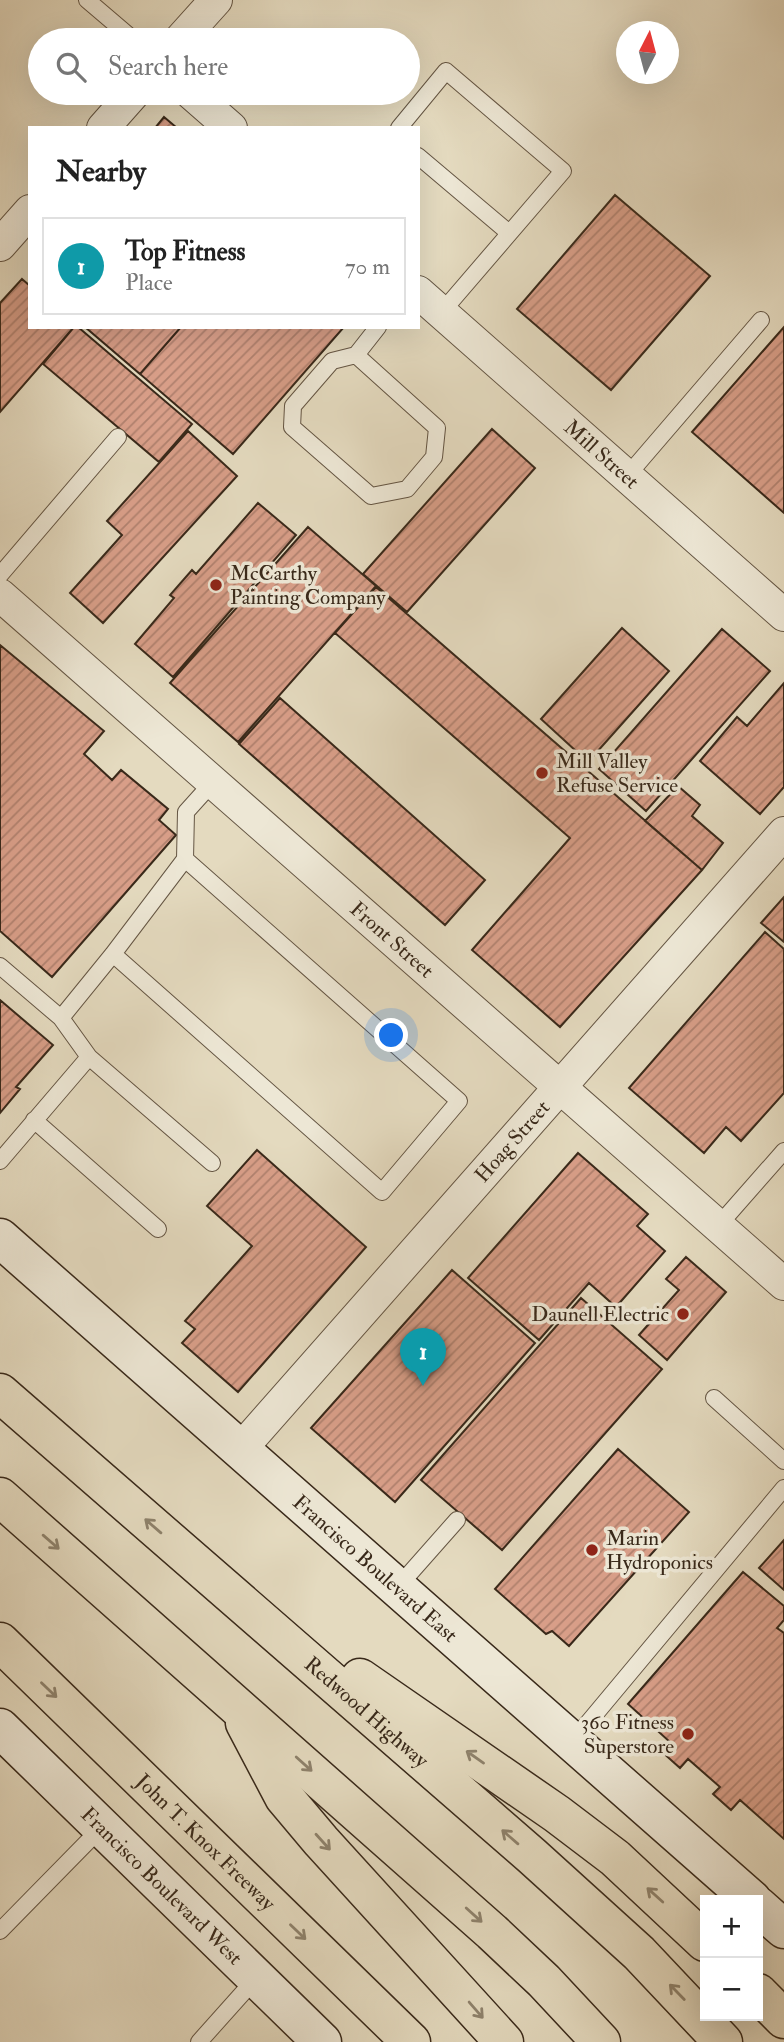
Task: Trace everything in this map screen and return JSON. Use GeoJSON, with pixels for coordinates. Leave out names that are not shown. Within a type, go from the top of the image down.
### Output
{"type":"FeatureCollection","features":[{"type":"Feature","properties":{"kind":"highway","name":"Redwood Highway"},"geometry":{"type":"LineString","coordinates":[[0,1394],[586,1904],[639,1953],[723,2042]]}},
{"type":"Feature","properties":{"kind":"highway"},"geometry":{"type":"LineString","coordinates":[[0,1497],[492,1932],[544,1981],[601,2042]]}},
{"type":"Feature","properties":{"kind":"highway"},"geometry":{"type":"LineString","coordinates":[[205,1571],[557,1814],[615,1858],[700,1937]]}},
{"type":"Feature","properties":{"kind":"highway","name":"John T. Knox Freeway"},"geometry":{"type":"LineString","coordinates":[[0,1642],[411,2042]]}},
{"type":"Feature","properties":{"kind":"highway"},"geometry":{"type":"LineString","coordinates":[[234,1702],[284,1797],[504,2042]]}},
{"type":"Feature","properties":{"kind":"highway"},"geometry":{"type":"LineString","coordinates":[[763,1998],[784,2019]]}},
{"type":"Feature","properties":{"kind":"street"},"geometry":{"type":"LineString","coordinates":[[191,28],[216,0]]}},
{"type":"Feature","properties":{"kind":"street"},"geometry":{"type":"LineString","coordinates":[[105,126],[123,105]]}},
{"type":"Feature","properties":{"kind":"street"},"geometry":{"type":"LineString","coordinates":[[205,105],[229,126]]}},
{"type":"Feature","properties":{"kind":"street"},"geometry":{"type":"LineString","coordinates":[[0,245],[28,213]]}},
{"type":"Feature","properties":{"kind":"street","name":"Mill Street"},"geometry":{"type":"LineString","coordinates":[[430,302],[784,615]]}},
{"type":"Feature","properties":{"kind":"street","name":"Front Street"},"geometry":{"type":"LineString","coordinates":[[0,595],[784,1284]]}},
{"type":"Feature","properties":{"kind":"street","name":"Hoag Street"},"geometry":{"type":"LineString","coordinates":[[239,1451],[784,833]]}},
{"type":"Feature","properties":{"kind":"street","name":"Francisco Boulevard East"},"geometry":{"type":"LineString","coordinates":[[0,1238],[239,1451],[771,1916]]}},
{"type":"Feature","properties":{"kind":"street","name":"Francisco Boulevard West"},"geometry":{"type":"LineString","coordinates":[[0,1728],[323,2042]]}},
{"type":"Feature","properties":{"kind":"lane"},"geometry":{"type":"LineString","coordinates":[[87,0],[120,28]]}},
{"type":"Feature","properties":{"kind":"lane"},"geometry":{"type":"LineString","coordinates":[[420,103],[446,71],[564,172],[509,233],[430,302]]}},
{"type":"Feature","properties":{"kind":"lane"},"geometry":{"type":"LineString","coordinates":[[401,126],[418,105]]}},
{"type":"Feature","properties":{"kind":"lane"},"geometry":{"type":"LineString","coordinates":[[420,158],[509,233]]}},
{"type":"Feature","properties":{"kind":"lane"},"geometry":{"type":"LineString","coordinates":[[627,476],[761,320]]}},
{"type":"Feature","properties":{"kind":"lane"},"geometry":{"type":"LineString","coordinates":[[356,355],[437,428],[434,457],[407,489],[371,496],[292,427],[293,406],[332,361],[356,355],[377,329]]}},
{"type":"Feature","properties":{"kind":"lane"},"geometry":{"type":"LineString","coordinates":[[0,575],[118,437]]}},
{"type":"Feature","properties":{"kind":"lane"},"geometry":{"type":"LineString","coordinates":[[61,1018],[185,859],[186,812],[213,782]]}},
{"type":"Feature","properties":{"kind":"lane"},"geometry":{"type":"LineString","coordinates":[[113,954],[382,1192],[459,1101],[185,859]]}},
{"type":"Feature","properties":{"kind":"lane"},"geometry":{"type":"LineString","coordinates":[[0,966],[61,1018],[89,1057],[212,1163]]}},
{"type":"Feature","properties":{"kind":"lane"},"geometry":{"type":"LineString","coordinates":[[0,1161],[89,1057]]}},
{"type":"Feature","properties":{"kind":"lane"},"geometry":{"type":"LineString","coordinates":[[34,1119],[158,1229]]}},
{"type":"Feature","properties":{"kind":"lane"},"geometry":{"type":"LineString","coordinates":[[718,1226],[784,1151]]}},
{"type":"Feature","properties":{"kind":"lane"},"geometry":{"type":"LineString","coordinates":[[713,1398],[784,1461]]}},
{"type":"Feature","properties":{"kind":"lane"},"geometry":{"type":"LineString","coordinates":[[572,1742],[784,1488]]}},
{"type":"Feature","properties":{"kind":"lane"},"geometry":{"type":"LineString","coordinates":[[396,1588],[457,1520]]}},
{"type":"Feature","properties":{"kind":"lane"},"geometry":{"type":"LineString","coordinates":[[0,1931],[102,1827]]}},
{"type":"Feature","properties":{"kind":"lane"},"geometry":{"type":"LineString","coordinates":[[199,2042],[257,1977]]}},
{"type":"Feature","properties":{"kind":"building"},"geometry":{"type":"Polygon","coordinates":[[[164,117],[175,126],[157,126],[164,117]]]}},
{"type":"Feature","properties":{"kind":"building"},"geometry":{"type":"Polygon","coordinates":[[[615,195],[710,276],[611,390],[517,309],[615,195]]]}},
{"type":"Feature","properties":{"kind":"building"},"geometry":{"type":"Polygon","coordinates":[[[22,279],[28,284],[28,329],[72,329],[0,412],[0,303],[22,279]]]}},
{"type":"Feature","properties":{"kind":"building"},"geometry":{"type":"Polygon","coordinates":[[[784,327],[784,513],[692,432],[784,327]]]}},
{"type":"Feature","properties":{"kind":"building"},"geometry":{"type":"Polygon","coordinates":[[[72,329],[80,329],[192,424],[159,462],[43,364],[72,329]]]}},
{"type":"Feature","properties":{"kind":"building"},"geometry":{"type":"Polygon","coordinates":[[[87,329],[179,329],[140,374],[87,329]]]}},
{"type":"Feature","properties":{"kind":"building"},"geometry":{"type":"Polygon","coordinates":[[[179,329],[342,329],[233,454],[140,374],[179,329]]]}},
{"type":"Feature","properties":{"kind":"building"},"geometry":{"type":"Polygon","coordinates":[[[492,429],[535,468],[407,612],[363,574],[492,429]]]}},
{"type":"Feature","properties":{"kind":"building"},"geometry":{"type":"Polygon","coordinates":[[[188,431],[237,476],[103,623],[70,593],[122,535],[107,521],[188,431]]]}},
{"type":"Feature","properties":{"kind":"building","name":"McCarthy Painting Company"},"geometry":{"type":"Polygon","coordinates":[[[258,503],[296,535],[173,677],[135,644],[174,598],[170,595],[192,570],[196,574],[258,503]]]}},
{"type":"Feature","properties":{"kind":"building"},"geometry":{"type":"Polygon","coordinates":[[[308,527],[376,586],[238,742],[170,683],[308,527]]]}},
{"type":"Feature","properties":{"kind":"building","name":"Mill Valley Refuse Service"},"geometry":{"type":"Polygon","coordinates":[[[376,587],[702,870],[560,1027],[472,950],[570,838],[335,633],[376,587]]]}},
{"type":"Feature","properties":{"kind":"building"},"geometry":{"type":"Polygon","coordinates":[[[622,628],[669,671],[588,762],[541,719],[622,628]]]}},
{"type":"Feature","properties":{"kind":"building"},"geometry":{"type":"Polygon","coordinates":[[[722,629],[770,671],[646,811],[599,769],[722,629]]]}},
{"type":"Feature","properties":{"kind":"building"},"geometry":{"type":"Polygon","coordinates":[[[0,645],[104,731],[84,754],[112,780],[121,770],[168,809],[159,820],[176,835],[52,977],[0,931],[0,645]]]}},
{"type":"Feature","properties":{"kind":"building"},"geometry":{"type":"Polygon","coordinates":[[[784,683],[784,787],[760,814],[700,761],[737,717],[747,726],[784,683]]]}},
{"type":"Feature","properties":{"kind":"building"},"geometry":{"type":"Polygon","coordinates":[[[280,698],[485,880],[445,925],[239,744],[280,698]]]}},
{"type":"Feature","properties":{"kind":"building"},"geometry":{"type":"Polygon","coordinates":[[[678,786],[700,805],[692,816],[723,843],[702,870],[645,821],[678,786]]]}},
{"type":"Feature","properties":{"kind":"building"},"geometry":{"type":"Polygon","coordinates":[[[784,897],[784,942],[761,923],[784,897]]]}},
{"type":"Feature","properties":{"kind":"building"},"geometry":{"type":"Polygon","coordinates":[[[765,932],[784,949],[784,1093],[741,1141],[726,1127],[704,1153],[629,1088],[765,932]]]}},
{"type":"Feature","properties":{"kind":"building"},"geometry":{"type":"Polygon","coordinates":[[[0,1000],[53,1045],[16,1087],[20,1089],[0,1113],[0,1000]]]}},
{"type":"Feature","properties":{"kind":"building"},"geometry":{"type":"Polygon","coordinates":[[[257,1150],[366,1247],[238,1392],[182,1343],[195,1329],[185,1321],[252,1246],[207,1206],[257,1150]]]}},
{"type":"Feature","properties":{"kind":"building"},"geometry":{"type":"Polygon","coordinates":[[[578,1153],[648,1214],[637,1226],[665,1251],[616,1307],[589,1283],[539,1340],[468,1278],[578,1153]]]}},
{"type":"Feature","properties":{"kind":"building","name":"Daunell Electric"},"geometry":{"type":"Polygon","coordinates":[[[686,1257],[726,1292],[667,1360],[639,1335],[679,1290],[666,1279],[686,1257]]]}},
{"type":"Feature","properties":{"kind":"building"},"geometry":{"type":"Polygon","coordinates":[[[452,1270],[535,1343],[395,1502],[311,1428],[452,1270]]]}},
{"type":"Feature","properties":{"kind":"building"},"geometry":{"type":"Polygon","coordinates":[[[581,1298],[662,1369],[502,1550],[421,1480],[581,1298]]]}},
{"type":"Feature","properties":{"kind":"building","name":"Marin Hydroponics"},"geometry":{"type":"Polygon","coordinates":[[[618,1449],[689,1512],[569,1646],[552,1631],[546,1634],[495,1589],[618,1449]]]}},
{"type":"Feature","properties":{"kind":"building"},"geometry":{"type":"Polygon","coordinates":[[[784,1540],[784,1590],[759,1568],[784,1540]]]}},
{"type":"Feature","properties":{"kind":"building"},"geometry":{"type":"Polygon","coordinates":[[[743,1572],[784,1606],[784,1620],[777,1628],[784,1633],[784,1839],[740,1800],[731,1810],[713,1794],[720,1787],[688,1759],[680,1768],[662,1752],[670,1742],[628,1704],[743,1572]]]}},
{"type":"Feature","properties":{"kind":"place","name":"McCarthy Painting Company"},"geometry":{"type":"Point","coordinates":[216,585]}},
{"type":"Feature","properties":{"kind":"place","name":"Mill Valley Refuse Service"},"geometry":{"type":"Point","coordinates":[542,773]}},
{"type":"Feature","properties":{"kind":"place","name":"Daunell Electric"},"geometry":{"type":"Point","coordinates":[683,1314]}},
{"type":"Feature","properties":{"kind":"place","name":"Top Fitness"},"geometry":{"type":"Point","coordinates":[423,1386]}},
{"type":"Feature","properties":{"kind":"place","name":"Marin Hydroponics"},"geometry":{"type":"Point","coordinates":[592,1550]}},
{"type":"Feature","properties":{"kind":"place","name":"360 Fitness Superstore"},"geometry":{"type":"Point","coordinates":[688,1734]}}]}
